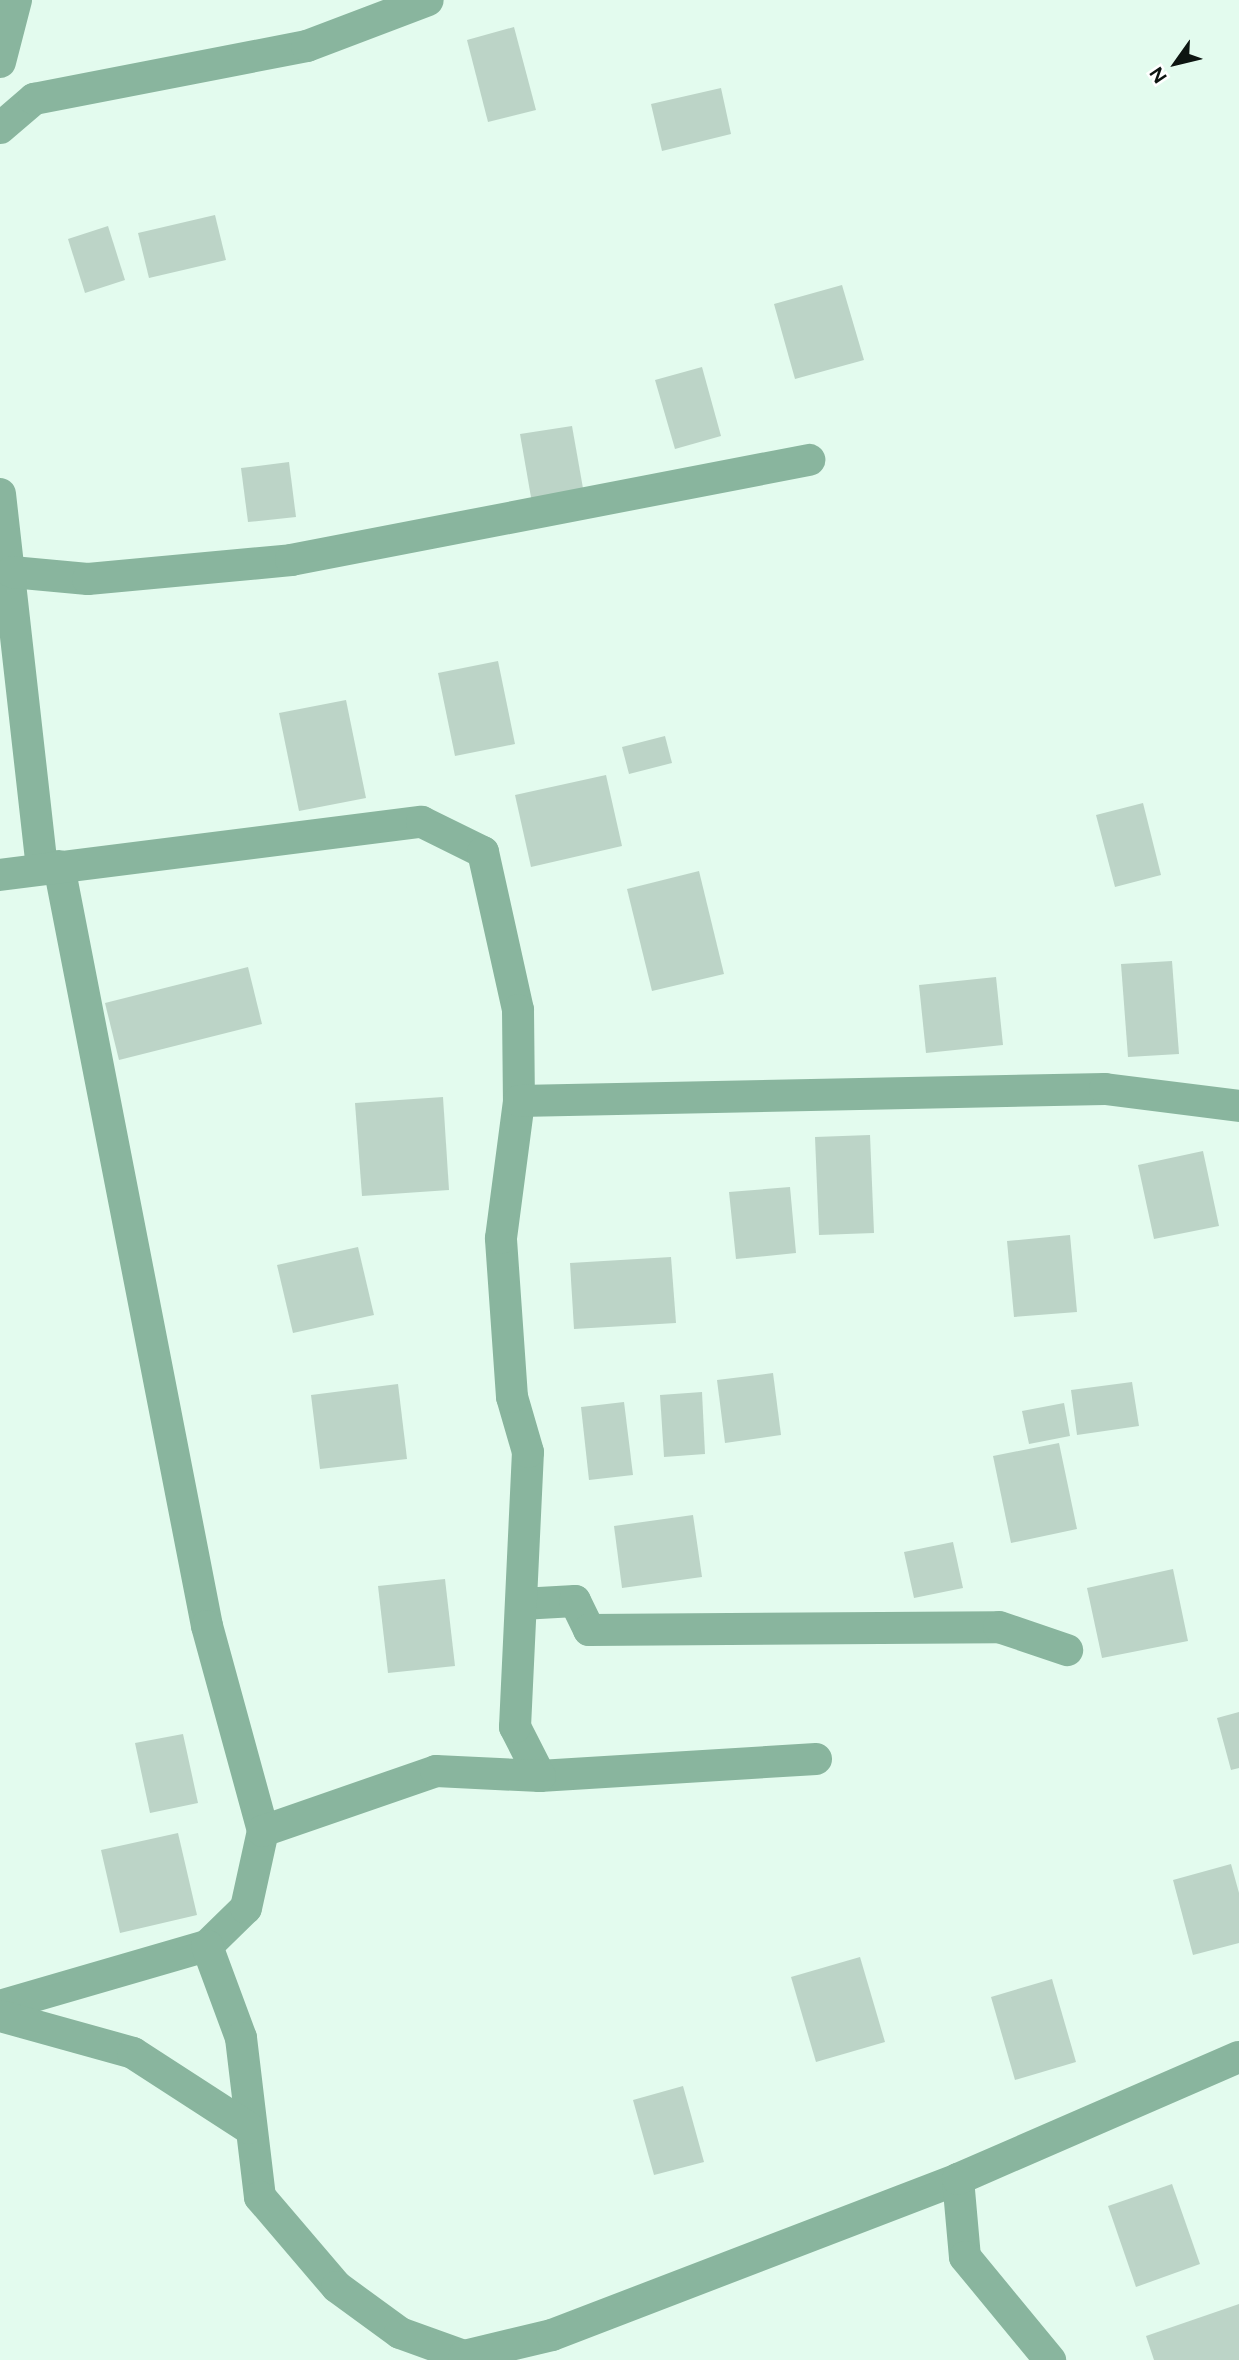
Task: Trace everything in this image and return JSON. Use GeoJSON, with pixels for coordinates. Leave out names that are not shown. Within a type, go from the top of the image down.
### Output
{"type":"FeatureCollection","features":[{"type":"Feature","properties":{"kind":"street"},"geometry":{"type":"LineString","coordinates":[[0,62],[16,0]]}},
{"type":"Feature","properties":{"kind":"street"},"geometry":{"type":"LineString","coordinates":[[0,128],[34,99],[307,46],[428,0]]}},
{"type":"Feature","properties":{"kind":"street"},"geometry":{"type":"LineString","coordinates":[[12,572],[88,579],[291,560],[809,460]]}},
{"type":"Feature","properties":{"kind":"street"},"geometry":{"type":"LineString","coordinates":[[0,494],[51,868],[207,1626],[263,1831],[246,1908],[207,1946],[0,2006]]}},
{"type":"Feature","properties":{"kind":"street"},"geometry":{"type":"LineString","coordinates":[[0,876],[422,822],[484,852],[518,1010],[519,1101],[501,1238],[512,1397],[528,1451],[515,1727],[540,1776]]}},
{"type":"Feature","properties":{"kind":"street"},"geometry":{"type":"LineString","coordinates":[[519,1101],[1105,1089],[1239,1106]]}},
{"type":"Feature","properties":{"kind":"street"},"geometry":{"type":"LineString","coordinates":[[521,1604],[575,1601],[589,1630],[999,1627],[1068,1650]]}},
{"type":"Feature","properties":{"kind":"street"},"geometry":{"type":"LineString","coordinates":[[263,1831],[436,1771],[540,1776],[816,1759]]}},
{"type":"Feature","properties":{"kind":"street"},"geometry":{"type":"LineString","coordinates":[[207,1946],[241,2038],[260,2197],[337,2287],[400,2333],[464,2356],[552,2335],[958,2179],[1239,2057]]}},
{"type":"Feature","properties":{"kind":"street"},"geometry":{"type":"LineString","coordinates":[[0,2016],[132,2053],[250,2128]]}},
{"type":"Feature","properties":{"kind":"street"},"geometry":{"type":"LineString","coordinates":[[958,2179],[965,2258],[1050,2360]]}},
{"type":"Feature","properties":{"kind":"building"},"geometry":{"type":"Polygon","coordinates":[[[514,27],[536,110],[488,122],[467,40],[514,27]]]}},
{"type":"Feature","properties":{"kind":"building"},"geometry":{"type":"Polygon","coordinates":[[[721,88],[731,134],[662,151],[651,104],[721,88]]]}},
{"type":"Feature","properties":{"kind":"building"},"geometry":{"type":"Polygon","coordinates":[[[215,215],[226,260],[149,278],[138,233],[215,215]]]}},
{"type":"Feature","properties":{"kind":"building"},"geometry":{"type":"Polygon","coordinates":[[[108,226],[125,280],[85,293],[68,239],[108,226]]]}},
{"type":"Feature","properties":{"kind":"building"},"geometry":{"type":"Polygon","coordinates":[[[842,285],[864,360],[795,379],[774,304],[842,285]]]}},
{"type":"Feature","properties":{"kind":"building"},"geometry":{"type":"Polygon","coordinates":[[[702,367],[721,436],[675,449],[655,380],[702,367]]]}},
{"type":"Feature","properties":{"kind":"building"},"geometry":{"type":"Polygon","coordinates":[[[572,426],[584,494],[532,503],[520,434],[572,426]]]}},
{"type":"Feature","properties":{"kind":"building"},"geometry":{"type":"Polygon","coordinates":[[[289,462],[296,517],[248,522],[241,468],[289,462]]]}},
{"type":"Feature","properties":{"kind":"building"},"geometry":{"type":"Polygon","coordinates":[[[498,661],[515,744],[455,756],[438,673],[498,661]]]}},
{"type":"Feature","properties":{"kind":"building"},"geometry":{"type":"Polygon","coordinates":[[[346,700],[366,798],[299,811],[279,713],[346,700]]]}},
{"type":"Feature","properties":{"kind":"building"},"geometry":{"type":"Polygon","coordinates":[[[665,736],[672,763],[629,774],[622,747],[665,736]]]}},
{"type":"Feature","properties":{"kind":"building"},"geometry":{"type":"Polygon","coordinates":[[[606,775],[622,846],[531,867],[515,795],[606,775]]]}},
{"type":"Feature","properties":{"kind":"building"},"geometry":{"type":"Polygon","coordinates":[[[1143,803],[1161,875],[1115,887],[1096,815],[1143,803]]]}},
{"type":"Feature","properties":{"kind":"building"},"geometry":{"type":"Polygon","coordinates":[[[699,871],[724,974],[652,991],[627,889],[699,871]]]}},
{"type":"Feature","properties":{"kind":"building"},"geometry":{"type":"Polygon","coordinates":[[[1172,961],[1179,1054],[1128,1057],[1121,964],[1172,961]]]}},
{"type":"Feature","properties":{"kind":"building"},"geometry":{"type":"Polygon","coordinates":[[[248,967],[262,1024],[119,1060],[105,1003],[248,967]]]}},
{"type":"Feature","properties":{"kind":"building"},"geometry":{"type":"Polygon","coordinates":[[[996,977],[1003,1045],[926,1053],[919,985],[996,977]]]}},
{"type":"Feature","properties":{"kind":"building"},"geometry":{"type":"Polygon","coordinates":[[[443,1097],[449,1190],[362,1196],[355,1103],[443,1097]]]}},
{"type":"Feature","properties":{"kind":"building"},"geometry":{"type":"Polygon","coordinates":[[[870,1135],[874,1233],[819,1235],[815,1137],[870,1135]]]}},
{"type":"Feature","properties":{"kind":"building"},"geometry":{"type":"Polygon","coordinates":[[[1203,1151],[1219,1226],[1154,1239],[1138,1165],[1203,1151]]]}},
{"type":"Feature","properties":{"kind":"building"},"geometry":{"type":"Polygon","coordinates":[[[790,1187],[796,1253],[736,1259],[729,1192],[790,1187]]]}},
{"type":"Feature","properties":{"kind":"building"},"geometry":{"type":"Polygon","coordinates":[[[1070,1235],[1077,1312],[1014,1317],[1007,1241],[1070,1235]]]}},
{"type":"Feature","properties":{"kind":"building"},"geometry":{"type":"Polygon","coordinates":[[[358,1247],[374,1315],[293,1333],[277,1265],[358,1247]]]}},
{"type":"Feature","properties":{"kind":"building"},"geometry":{"type":"Polygon","coordinates":[[[671,1257],[676,1323],[574,1329],[570,1263],[671,1257]]]}},
{"type":"Feature","properties":{"kind":"building"},"geometry":{"type":"Polygon","coordinates":[[[773,1373],[781,1435],[725,1443],[717,1380],[773,1373]]]}},
{"type":"Feature","properties":{"kind":"building"},"geometry":{"type":"Polygon","coordinates":[[[1132,1382],[1139,1426],[1077,1435],[1071,1390],[1132,1382]]]}},
{"type":"Feature","properties":{"kind":"building"},"geometry":{"type":"Polygon","coordinates":[[[398,1384],[407,1459],[320,1469],[311,1395],[398,1384]]]}},
{"type":"Feature","properties":{"kind":"building"},"geometry":{"type":"Polygon","coordinates":[[[702,1392],[705,1454],[664,1457],[660,1395],[702,1392]]]}},
{"type":"Feature","properties":{"kind":"building"},"geometry":{"type":"Polygon","coordinates":[[[624,1402],[633,1475],[589,1480],[581,1407],[624,1402]]]}},
{"type":"Feature","properties":{"kind":"building"},"geometry":{"type":"Polygon","coordinates":[[[1064,1403],[1070,1436],[1029,1444],[1022,1411],[1064,1403]]]}},
{"type":"Feature","properties":{"kind":"building"},"geometry":{"type":"Polygon","coordinates":[[[1059,1443],[1077,1529],[1011,1543],[993,1456],[1059,1443]]]}},
{"type":"Feature","properties":{"kind":"building"},"geometry":{"type":"Polygon","coordinates":[[[693,1515],[702,1577],[622,1588],[614,1526],[693,1515]]]}},
{"type":"Feature","properties":{"kind":"building"},"geometry":{"type":"Polygon","coordinates":[[[953,1542],[963,1588],[914,1598],[904,1552],[953,1542]]]}},
{"type":"Feature","properties":{"kind":"building"},"geometry":{"type":"Polygon","coordinates":[[[1173,1569],[1188,1641],[1102,1658],[1087,1588],[1173,1569]]]}},
{"type":"Feature","properties":{"kind":"building"},"geometry":{"type":"Polygon","coordinates":[[[445,1579],[455,1666],[388,1673],[378,1586],[445,1579]]]}},
{"type":"Feature","properties":{"kind":"building"},"geometry":{"type":"Polygon","coordinates":[[[1239,1712],[1239,1768],[1231,1770],[1217,1718],[1239,1712]]]}},
{"type":"Feature","properties":{"kind":"building"},"geometry":{"type":"Polygon","coordinates":[[[183,1734],[198,1803],[150,1813],[135,1743],[183,1734]]]}},
{"type":"Feature","properties":{"kind":"building"},"geometry":{"type":"Polygon","coordinates":[[[178,1833],[197,1915],[120,1933],[101,1850],[178,1833]]]}},
{"type":"Feature","properties":{"kind":"building"},"geometry":{"type":"Polygon","coordinates":[[[1231,1864],[1239,1893],[1239,1943],[1193,1955],[1173,1880],[1231,1864]]]}},
{"type":"Feature","properties":{"kind":"building"},"geometry":{"type":"Polygon","coordinates":[[[860,1957],[885,2042],[816,2062],[791,1977],[860,1957]]]}},
{"type":"Feature","properties":{"kind":"building"},"geometry":{"type":"Polygon","coordinates":[[[1052,1979],[1076,2062],[1015,2080],[991,1997],[1052,1979]]]}},
{"type":"Feature","properties":{"kind":"building"},"geometry":{"type":"Polygon","coordinates":[[[683,2086],[704,2162],[654,2175],[633,2100],[683,2086]]]}},
{"type":"Feature","properties":{"kind":"building"},"geometry":{"type":"Polygon","coordinates":[[[1172,2184],[1200,2264],[1136,2287],[1108,2206],[1172,2184]]]}},
{"type":"Feature","properties":{"kind":"building"},"geometry":{"type":"Polygon","coordinates":[[[1239,2304],[1239,2360],[1154,2360],[1146,2336],[1239,2304]]]}}]}
